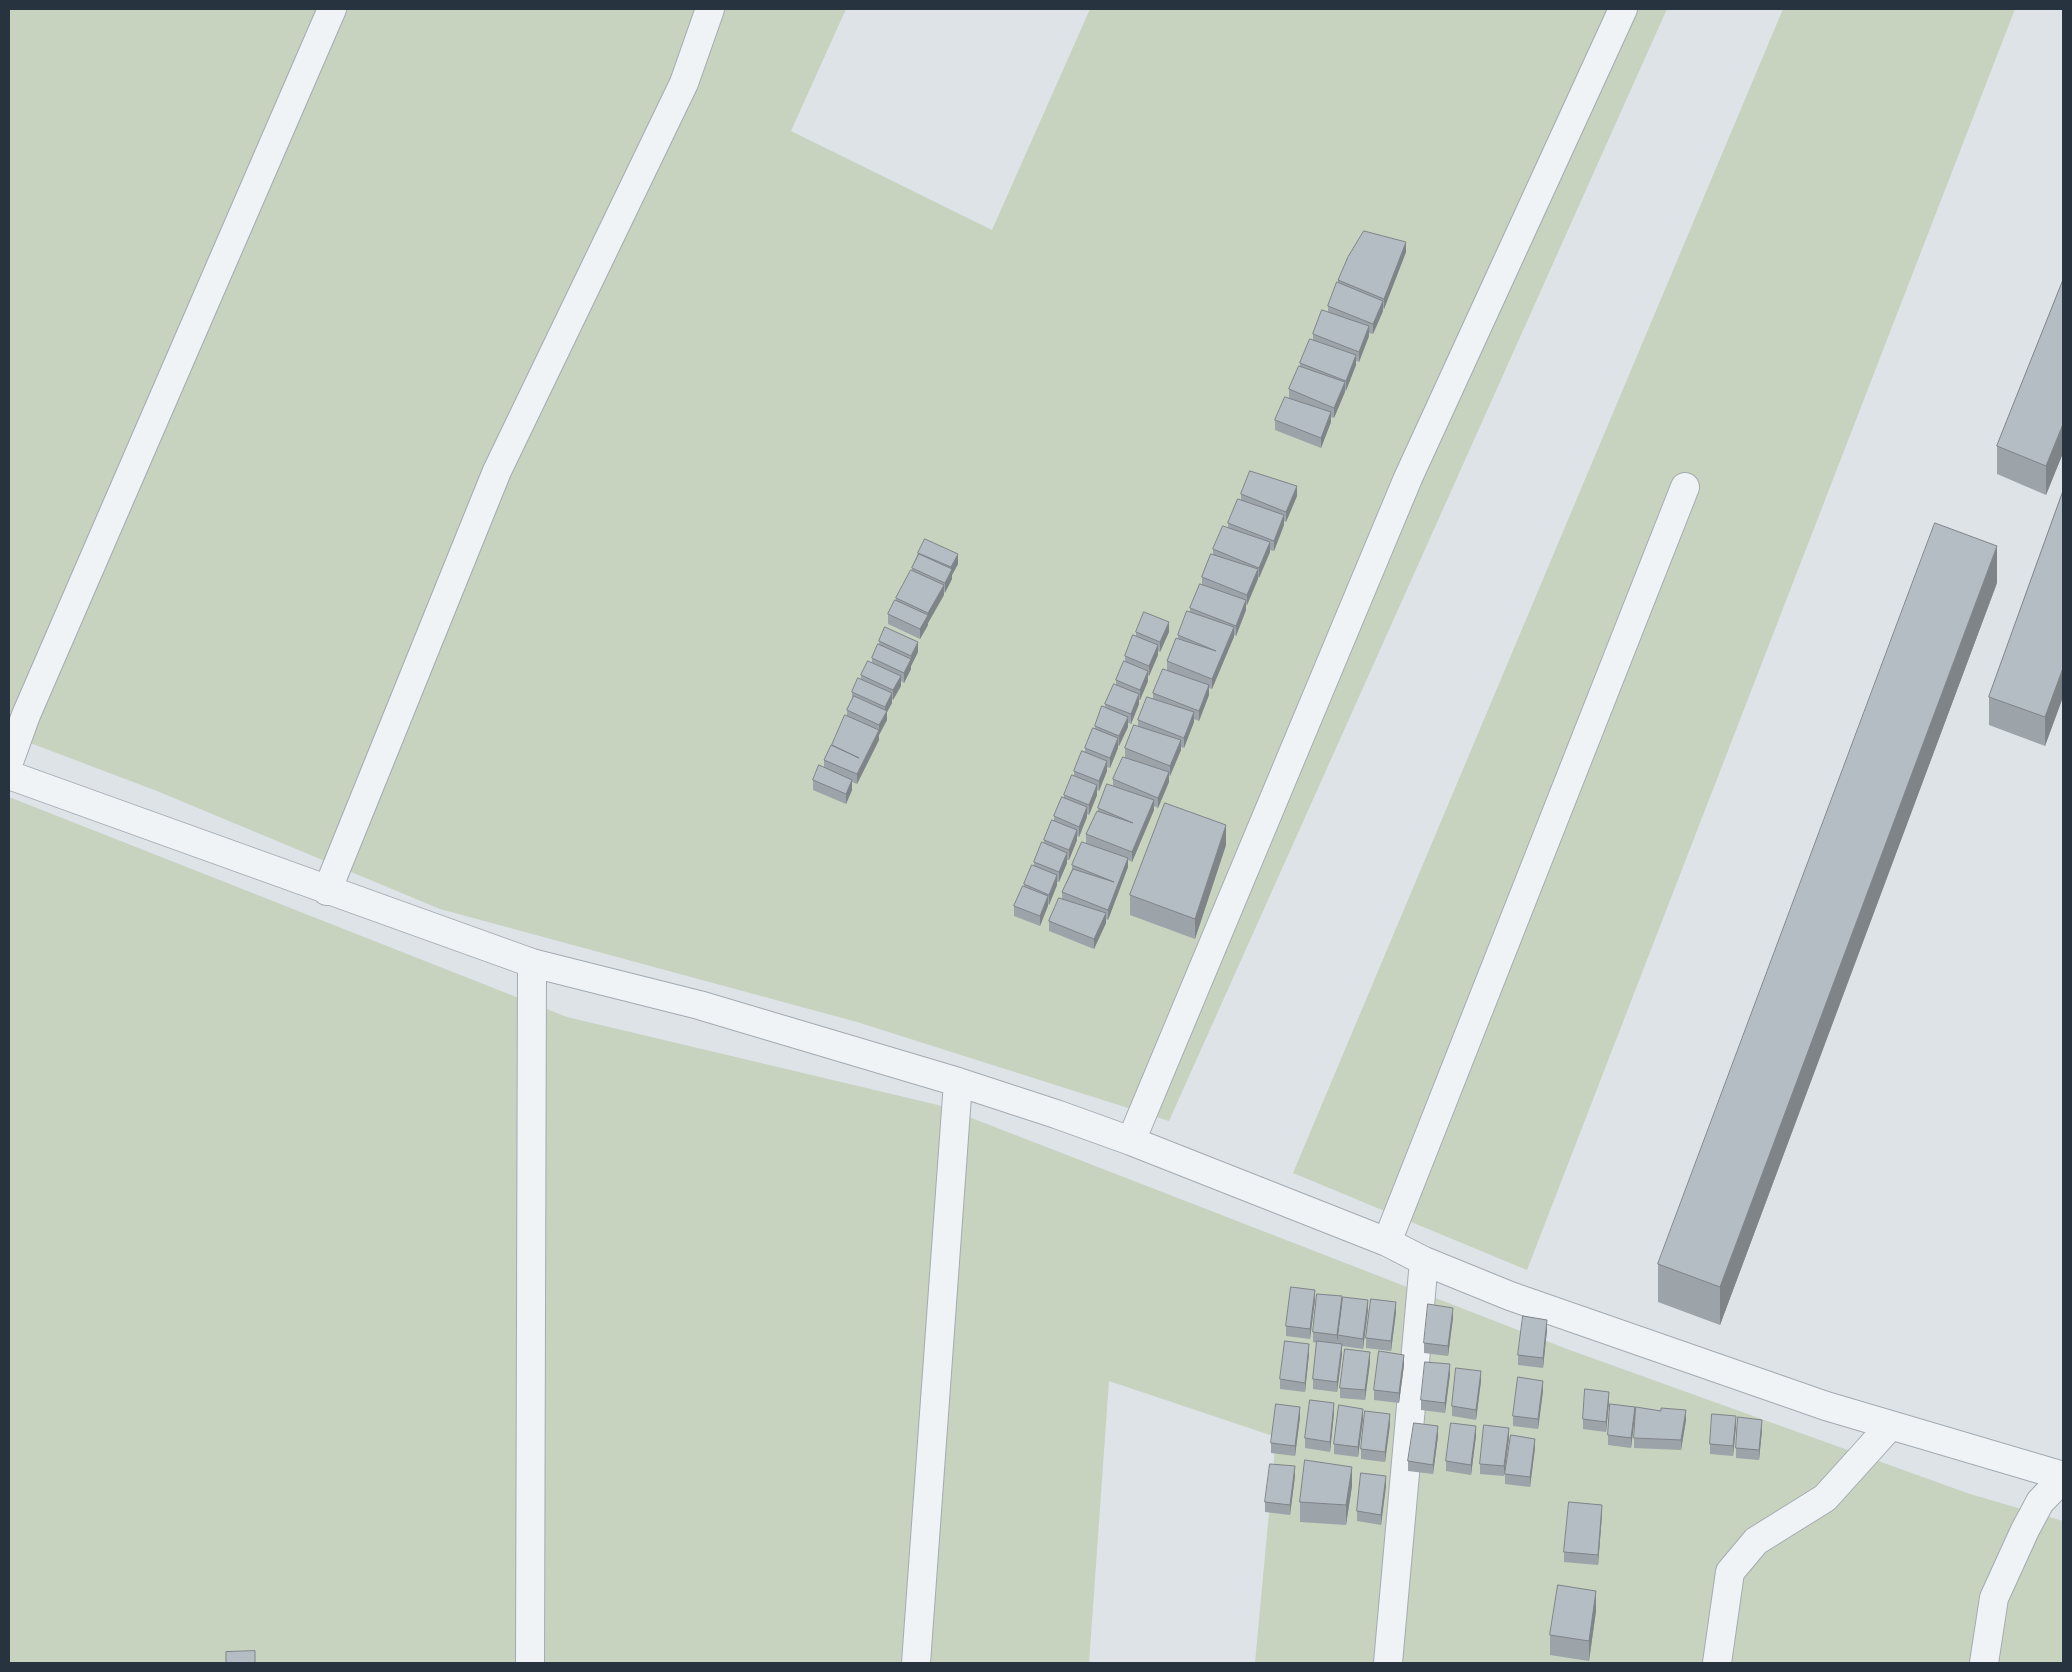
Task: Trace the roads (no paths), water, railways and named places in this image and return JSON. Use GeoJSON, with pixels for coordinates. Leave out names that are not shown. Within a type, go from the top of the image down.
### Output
{"type":"FeatureCollection","features":[{"type":"Feature","properties":{"kind":"lane"},"geometry":{"type":"LineString","coordinates":[[9,762],[30,706],[332,9]]}},
{"type":"Feature","properties":{"kind":"lane"},"geometry":{"type":"LineString","coordinates":[[327,891],[497,472],[684,83],[710,9]]}},
{"type":"Feature","properties":{"kind":"lane"},"geometry":{"type":"LineString","coordinates":[[1131,1141],[1408,478],[1623,9]]}},
{"type":"Feature","properties":{"kind":"lane"},"geometry":{"type":"LineString","coordinates":[[1387,1242],[1685,487]]}},
{"type":"Feature","properties":{"kind":"lane"},"geometry":{"type":"LineString","coordinates":[[9,775],[327,891],[532,963],[699,1005],[958,1082],[1131,1141],[1387,1242],[1424,1261],[1510,1296],[1826,1406],[2063,1477],[2036,1509],[1994,1598],[1984,1663]]}},
{"type":"Feature","properties":{"kind":"lane"},"geometry":{"type":"LineString","coordinates":[[530,1663],[532,963]]}},
{"type":"Feature","properties":{"kind":"lane"},"geometry":{"type":"LineString","coordinates":[[916,1663],[958,1082]]}},
{"type":"Feature","properties":{"kind":"lane"},"geometry":{"type":"LineString","coordinates":[[1388,1663],[1424,1261]]}},
{"type":"Feature","properties":{"kind":"lane"},"geometry":{"type":"LineString","coordinates":[[1717,1663],[1730,1572],[1756,1541],[1825,1498],[1890,1426]]}}]}
